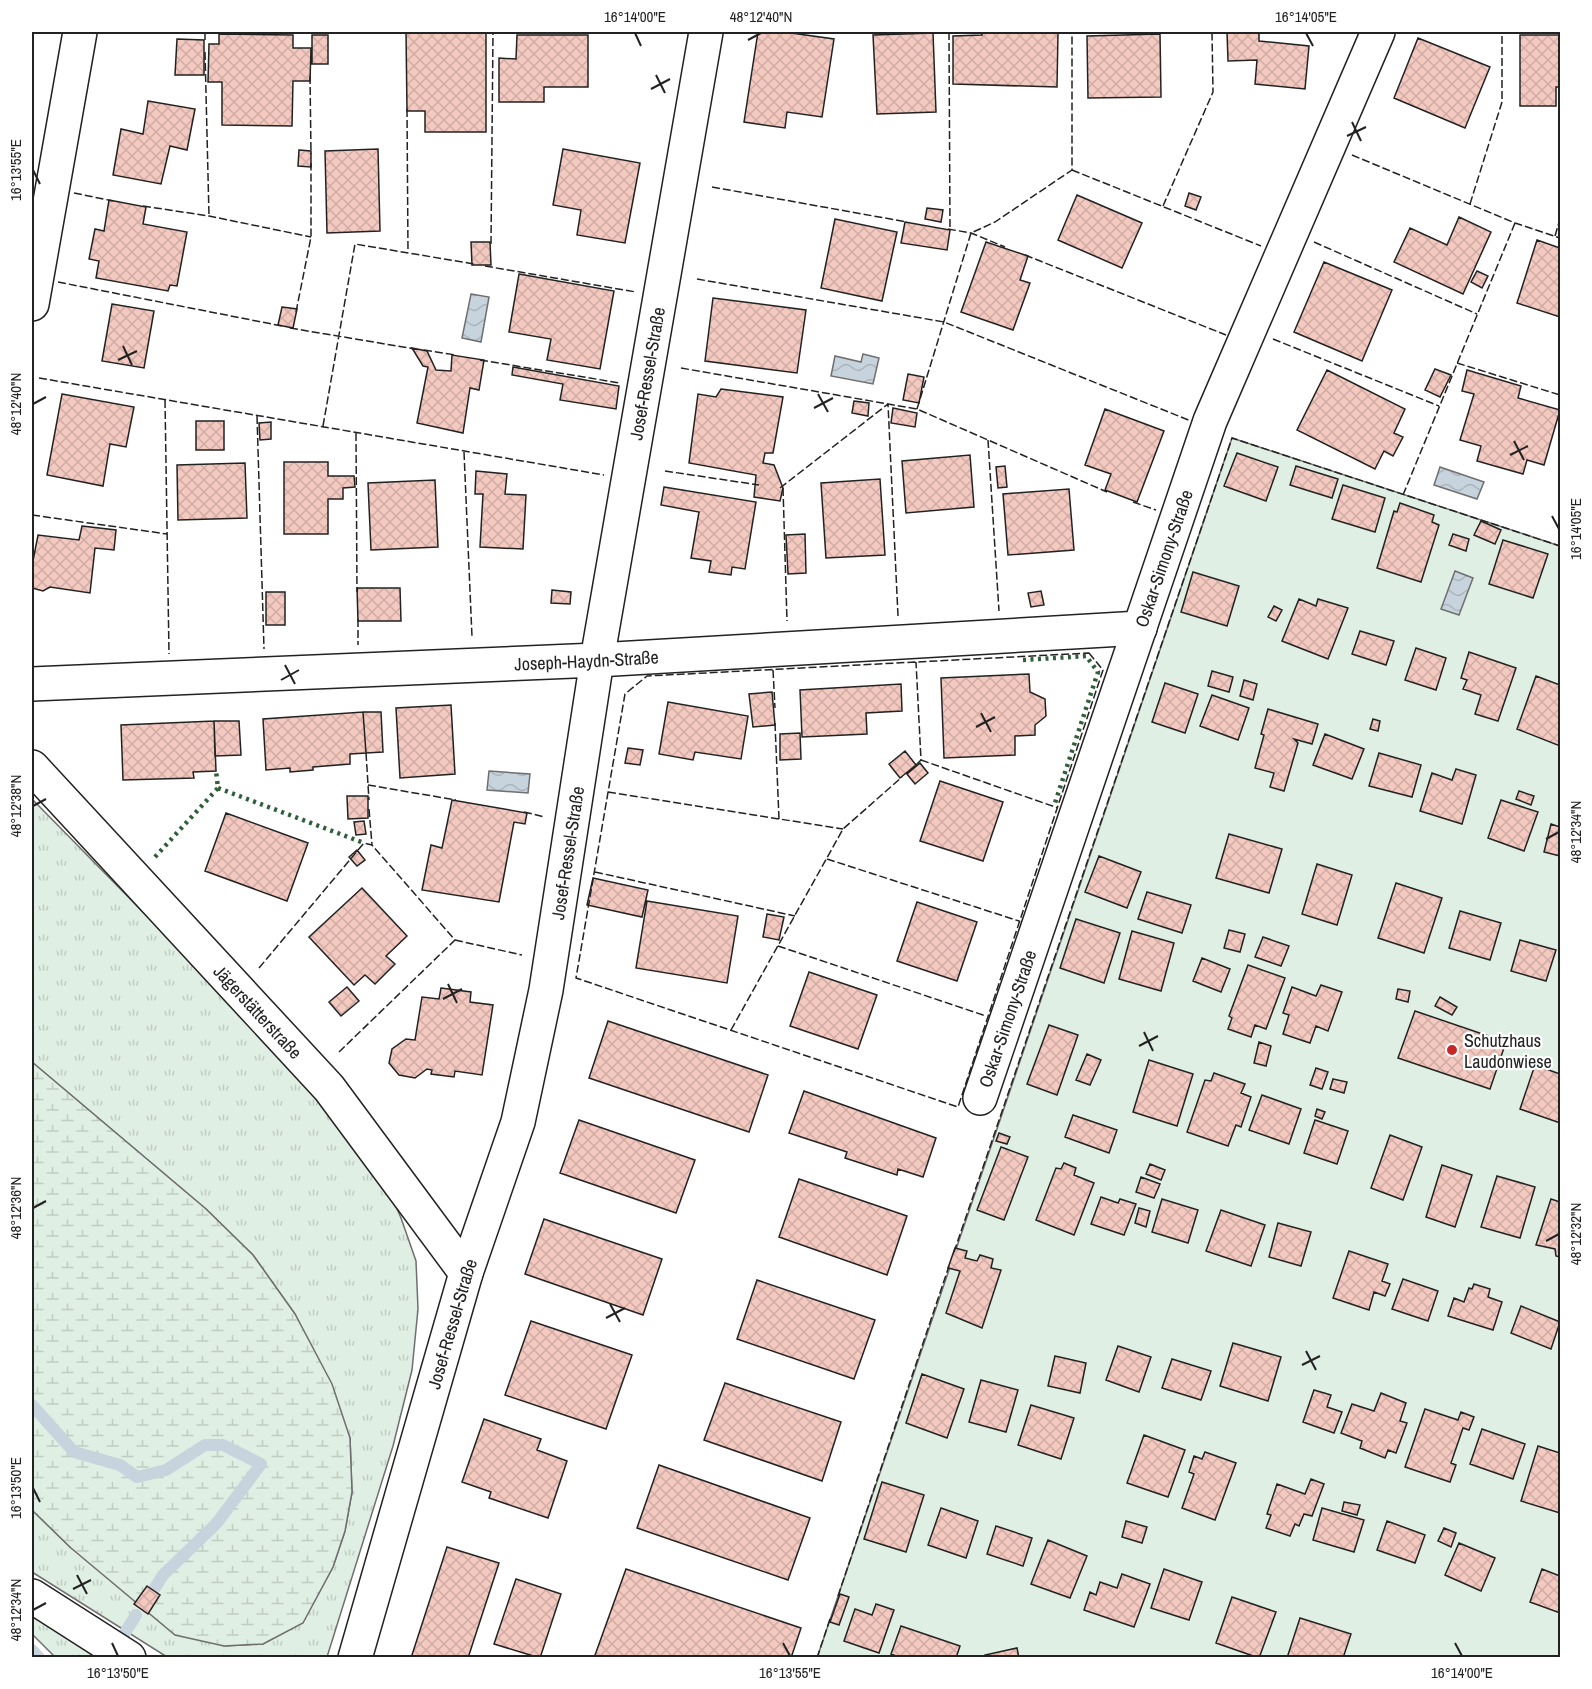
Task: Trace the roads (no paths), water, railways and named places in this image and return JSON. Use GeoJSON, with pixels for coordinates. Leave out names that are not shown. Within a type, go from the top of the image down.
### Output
{"type":"FeatureCollection","features":[{"type":"Feature","properties":{"kind":"street"},"geometry":{"type":"LineString","coordinates":[[32,304],[80,32]]}},
{"type":"Feature","properties":{"kind":"street","name":"Josef-Ressel-Straße"},"geometry":{"type":"LineString","coordinates":[[355,1658],[466,1273],[519,1122],[546,990],[597,660],[706,32]]}},
{"type":"Feature","properties":{"kind":"street","name":"Oskar-Simony-Straße"},"geometry":{"type":"LineString","coordinates":[[980,1098],[1210,421],[1378,32]]}},
{"type":"Feature","properties":{"kind":"street","name":"Joseph-Haydn-Straße"},"geometry":{"type":"LineString","coordinates":[[32,684],[597,660],[1140,628]]}},
{"type":"Feature","properties":{"kind":"street","name":"Jägerstätterstraße"},"geometry":{"type":"LineString","coordinates":[[32,767],[329,1088],[466,1273]]}},
{"type":"Feature","properties":{"kind":"street"},"geometry":{"type":"LineString","coordinates":[[32,1596],[118,1650]]}},
{"type":"Feature","properties":{"kind":"water"},"geometry":{"type":"Polygon","coordinates":[[[471,294],[489,297],[481,342],[462,338],[471,294]]]}},
{"type":"Feature","properties":{"kind":"water"},"geometry":{"type":"Polygon","coordinates":[[[863,354],[879,358],[873,384],[831,376],[835,356],[861,362],[863,354]]]}},
{"type":"Feature","properties":{"kind":"water"},"geometry":{"type":"Polygon","coordinates":[[[1440,467],[1484,482],[1477,499],[1434,485],[1440,467]]]}},
{"type":"Feature","properties":{"kind":"water"},"geometry":{"type":"Polygon","coordinates":[[[1455,571],[1473,578],[1459,615],[1441,609],[1455,571]]]}},
{"type":"Feature","properties":{"kind":"water"},"geometry":{"type":"Polygon","coordinates":[[[489,771],[530,774],[528,793],[487,790],[489,771]]]}},
{"type":"Feature","properties":{"kind":"waterway"},"geometry":{"type":"LineString","coordinates":[[32,1405],[74,1452],[120,1465],[137,1477],[166,1470],[205,1445],[223,1445],[261,1464],[216,1524],[163,1575],[153,1591]]}},
{"type":"Feature","properties":{"kind":"waterway"},"geometry":{"type":"LineString","coordinates":[[116,1647],[136,1615]]}},
{"type":"Feature","properties":{"kind":"waterway"},"geometry":{"type":"LineString","coordinates":[[32,1650],[39,1658]]}},
{"type":"Feature","properties":{"kind":"place","name":"Schutzhaus Laudonwiese"},"geometry":{"type":"Point","coordinates":[1452,1050]}}]}
